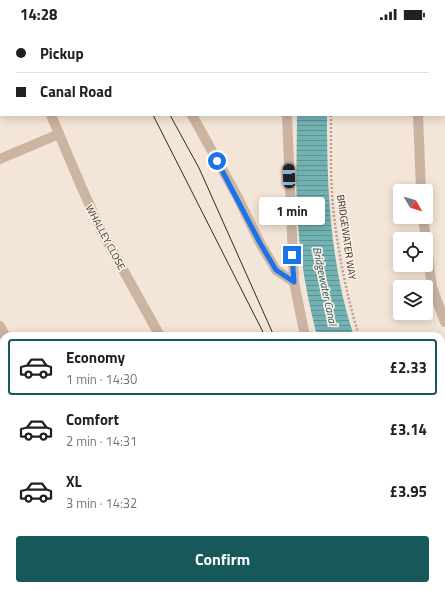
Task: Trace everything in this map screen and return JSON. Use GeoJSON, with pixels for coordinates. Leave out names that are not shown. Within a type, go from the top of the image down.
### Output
{"type":"FeatureCollection","features":[{"type":"Feature","properties":{"kind":"street","name":"WHALLEY CLOSE"},"geometry":{"type":"LineString","coordinates":[[51,116],[83,192],[101,230],[158,332]]}},
{"type":"Feature","properties":{"kind":"street"},"geometry":{"type":"LineString","coordinates":[[193,116],[237,196],[260,243],[276,270],[294,282]]}},
{"type":"Feature","properties":{"kind":"street"},"geometry":{"type":"LineString","coordinates":[[287,116],[294,282],[304,332]]}},
{"type":"Feature","properties":{"kind":"street"},"geometry":{"type":"LineString","coordinates":[[418,116],[421,184]]}},
{"type":"Feature","properties":{"kind":"street"},"geometry":{"type":"LineString","coordinates":[[0,159],[59,134]]}},
{"type":"Feature","properties":{"kind":"street"},"geometry":{"type":"LineString","coordinates":[[424,224],[432,287],[445,322]]}},
{"type":"Feature","properties":{"kind":"path","name":"BRIDGEWATER WAY"},"geometry":{"type":"LineString","coordinates":[[331,116],[331,171],[334,215],[341,263],[358,332]]}},
{"type":"Feature","properties":{"kind":"water","name":"Bridgewater Canal"},"geometry":{"type":"Polygon","coordinates":[[[297,116],[327,116],[329,199],[335,254],[346,309],[353,332],[316,332],[301,253],[296,184],[297,116]]]}},
{"type":"Feature","properties":{"kind":"tram line"},"geometry":{"type":"LineString","coordinates":[[154,116],[263,332]]}},
{"type":"Feature","properties":{"kind":"tram line"},"geometry":{"type":"LineString","coordinates":[[171,116],[199,168],[272,332]]}},
{"type":"Feature","properties":{"kind":"route"},"geometry":{"type":"LineString","coordinates":[[217,161],[237,196],[260,243],[276,270],[294,282],[292,255]]}}]}
